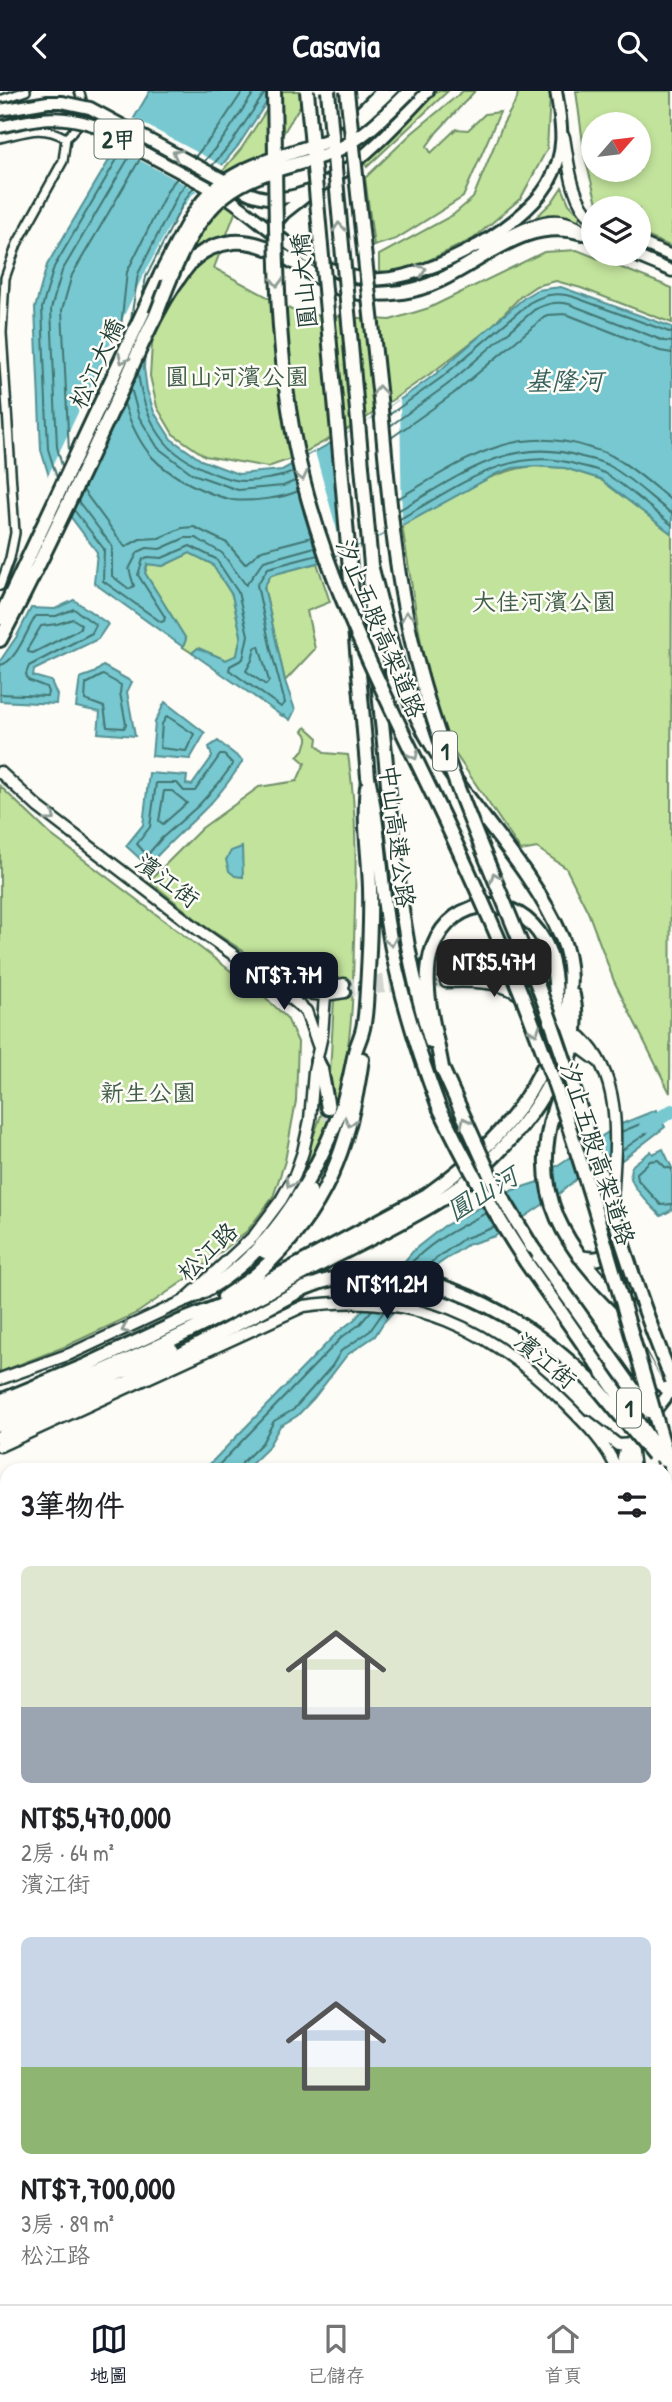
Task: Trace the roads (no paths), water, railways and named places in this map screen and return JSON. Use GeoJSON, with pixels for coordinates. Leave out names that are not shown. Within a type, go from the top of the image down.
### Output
{"type":"FeatureCollection","features":[{"type":"Feature","properties":{"kind":"highway","name":"汐止五股高架道路"},"geometry":{"type":"LineString","coordinates":[[274,91],[277,295],[282,360],[292,432],[316,527],[332,576],[358,639],[462,854],[547,1063],[595,1206],[669,1463]]}},
{"type":"Feature","properties":{"kind":"highway","name":"圓山大橋"},"geometry":{"type":"LineString","coordinates":[[307,91],[341,467]]}},
{"type":"Feature","properties":{"kind":"highway","name":"圓山大橋"},"geometry":{"type":"LineString","coordinates":[[328,91],[362,466]]}},
{"type":"Feature","properties":{"kind":"highway","name":"汐止五股高架道路"},"geometry":{"type":"LineString","coordinates":[[347,91],[389,495],[400,580],[415,657],[449,762],[545,1005],[671,1389]]}},
{"type":"Feature","properties":{"kind":"highway"},"geometry":{"type":"LineString","coordinates":[[327,141],[383,91]]}},
{"type":"Feature","properties":{"kind":"highway"},"geometry":{"type":"LineString","coordinates":[[327,141],[364,121],[397,91]]}},
{"type":"Feature","properties":{"kind":"highway"},"geometry":{"type":"LineString","coordinates":[[156,315],[197,226],[224,195],[253,179],[342,148],[374,126],[410,91]]}},
{"type":"Feature","properties":{"kind":"highway","name":"松江大橋"},"geometry":{"type":"LineString","coordinates":[[75,473],[161,274],[194,212],[212,192],[234,175],[327,141]]}},
{"type":"Feature","properties":{"kind":"highway"},"geometry":{"type":"LineString","coordinates":[[156,315],[191,263],[201,254],[220,245],[238,242],[260,245],[334,286],[349,291],[402,292],[442,279],[510,241],[530,233],[559,228],[581,234]]}},
{"type":"Feature","properties":{"kind":"highway","name":"松江大橋"},"geometry":{"type":"LineString","coordinates":[[75,473],[156,315]]}},
{"type":"Feature","properties":{"kind":"highway","name":"中山高速公路"},"geometry":{"type":"LineString","coordinates":[[362,466],[372,565],[370,598],[396,875],[405,937],[431,1042],[494,1184],[532,1247],[672,1442]]}},
{"type":"Feature","properties":{"kind":"highway","name":"中山高速公路"},"geometry":{"type":"LineString","coordinates":[[341,467],[368,777],[375,805],[387,922],[402,998],[420,1057],[439,1107],[464,1160],[495,1216],[664,1463]]}},
{"type":"Feature","properties":{"kind":"highway"},"geometry":{"type":"LineString","coordinates":[[0,601],[36,527],[75,473]]}},
{"type":"Feature","properties":{"kind":"highway"},"geometry":{"type":"LineString","coordinates":[[0,618],[75,473]]}},
{"type":"Feature","properties":{"kind":"highway"},"geometry":{"type":"LineString","coordinates":[[0,641],[28,589],[75,473]]}},
{"type":"Feature","properties":{"kind":"highway"},"geometry":{"type":"LineString","coordinates":[[0,1426],[183,1345],[275,1289],[434,1204],[496,1153],[540,1099],[559,1063],[570,985],[569,964],[563,941],[531,882],[434,749],[409,701],[392,652],[372,565]]}},
{"type":"Feature","properties":{"kind":"highway"},"geometry":{"type":"LineString","coordinates":[[0,1414],[101,1372],[184,1327],[257,1274],[287,1245],[308,1219],[330,1182],[358,1092],[365,1041],[363,1031],[370,891],[365,802],[368,777]]}},
{"type":"Feature","properties":{"kind":"highway"},"geometry":{"type":"LineString","coordinates":[[207,1310],[227,1303],[427,1195],[492,1142],[520,1109],[545,1065],[553,1041],[555,1007],[552,962],[545,942],[535,927],[519,912],[494,905],[471,908],[457,915],[444,928],[433,948],[428,972],[430,1001],[442,1069]]}},
{"type":"Feature","properties":{"kind":"highway"},"geometry":{"type":"LineString","coordinates":[[570,985],[577,1012],[574,1048],[554,1109],[545,1161],[549,1199],[562,1231],[580,1257],[630,1311]]}},
{"type":"Feature","properties":{"kind":"highway"},"geometry":{"type":"LineString","coordinates":[[187,1299],[209,1289],[238,1266],[267,1238],[300,1192],[317,1164],[341,1107],[355,1049],[363,1031]]}},
{"type":"Feature","properties":{"kind":"highway"},"geometry":{"type":"LineString","coordinates":[[317,1061],[328,1108]]}},
{"type":"Feature","properties":{"kind":"highway"},"geometry":{"type":"LineString","coordinates":[[184,1327],[278,1239],[301,1207],[320,1173]]}},
{"type":"Feature","properties":{"kind":"highway"},"geometry":{"type":"LineString","coordinates":[[580,1257],[600,1259],[611,1244]]}},
{"type":"Feature","properties":{"kind":"highway"},"geometry":{"type":"LineString","coordinates":[[0,1437],[46,1415],[127,1383],[319,1283],[362,1275],[404,1277],[440,1286],[501,1313],[524,1327],[563,1355],[596,1386],[662,1463]]}},
{"type":"Feature","properties":{"kind":"highway"},"geometry":{"type":"LineString","coordinates":[[0,1401],[275,1289]]}},
{"type":"Feature","properties":{"kind":"highway"},"geometry":{"type":"LineString","coordinates":[[171,1368],[240,1330],[286,1300]]}},
{"type":"Feature","properties":{"kind":"main road","name":"2甲"},"geometry":{"type":"LineString","coordinates":[[0,110],[48,101],[90,109],[253,196],[277,199],[313,191],[355,163],[428,91]]}},
{"type":"Feature","properties":{"kind":"main road","name":"2甲"},"geometry":{"type":"LineString","coordinates":[[0,127],[49,117],[93,125],[228,198],[318,262],[359,279],[395,278],[420,272],[476,246],[523,211],[542,191],[552,173],[563,135],[556,91]]}},
{"type":"Feature","properties":{"kind":"main road"},"geometry":{"type":"LineString","coordinates":[[563,135],[575,193],[581,205]]}},
{"type":"Feature","properties":{"kind":"main road"},"geometry":{"type":"LineString","coordinates":[[271,230],[284,213],[313,191]]}},
{"type":"Feature","properties":{"kind":"main road"},"geometry":{"type":"LineString","coordinates":[[476,246],[486,246],[530,227],[552,222],[576,226],[581,230]]}},
{"type":"Feature","properties":{"kind":"main road"},"geometry":{"type":"LineString","coordinates":[[651,247],[672,256]]}},
{"type":"Feature","properties":{"kind":"main road"},"geometry":{"type":"LineString","coordinates":[[651,262],[672,271]]}},
{"type":"Feature","properties":{"kind":"main road","name":"濱江街"},"geometry":{"type":"LineString","coordinates":[[0,772],[23,796],[258,972],[296,992],[325,995]]}},
{"type":"Feature","properties":{"kind":"main road","name":"松江路"},"geometry":{"type":"LineString","coordinates":[[258,972],[306,1011],[318,1045]]}},
{"type":"Feature","properties":{"kind":"main road"},"geometry":{"type":"LineString","coordinates":[[447,978],[494,982],[546,1009]]}},
{"type":"Feature","properties":{"kind":"main road"},"geometry":{"type":"LineString","coordinates":[[325,995],[328,987],[344,988]]}},
{"type":"Feature","properties":{"kind":"main road","name":"松江路"},"geometry":{"type":"LineString","coordinates":[[0,1379],[70,1354],[187,1299],[254,1236],[281,1201],[295,1175],[303,1152],[310,1120],[318,1045],[322,1035],[325,995]]}},
{"type":"Feature","properties":{"kind":"main road"},"geometry":{"type":"LineString","coordinates":[[580,1042],[594,1051],[612,1091],[613,1294],[621,1316],[658,1384],[671,1389]]}},
{"type":"Feature","properties":{"kind":"main road"},"geometry":{"type":"LineString","coordinates":[[612,1209],[618,1234],[623,1285],[630,1311],[671,1389]]}},
{"type":"Feature","properties":{"kind":"main road","name":"濱江街"},"geometry":{"type":"LineString","coordinates":[[171,1368],[304,1306],[355,1301],[423,1312],[450,1320],[507,1351],[530,1369],[575,1413],[613,1463]]}},
{"type":"Feature","properties":{"kind":"main road"},"geometry":{"type":"LineString","coordinates":[[0,1446],[30,1430],[171,1368]]}},
{"type":"Feature","properties":{"kind":"main road"},"geometry":{"type":"LineString","coordinates":[[623,1463],[625,1450],[671,1389]]}},
{"type":"Feature","properties":{"kind":"main road"},"geometry":{"type":"LineString","coordinates":[[575,1413],[618,1445],[631,1444]]}},
{"type":"Feature","properties":{"kind":"main road"},"geometry":{"type":"LineString","coordinates":[[631,1444],[633,1463]]}},
{"type":"Feature","properties":{"kind":"street"},"geometry":{"type":"LineString","coordinates":[[0,100],[26,91]]}},
{"type":"Feature","properties":{"kind":"street"},"geometry":{"type":"LineString","coordinates":[[0,586],[15,533],[2,333],[5,278],[25,227],[63,161],[66,138],[74,132],[81,116],[82,97],[79,91]]}},
{"type":"Feature","properties":{"kind":"street"},"geometry":{"type":"LineString","coordinates":[[0,138],[52,130],[66,138]]}},
{"type":"Feature","properties":{"kind":"water","name":"基隆河"},"geometry":{"type":"Polygon","coordinates":[[[150,91],[274,91],[238,146],[192,201],[152,280],[144,368],[154,412],[171,439],[201,460],[238,474],[282,470],[380,414],[437,373],[525,297],[537,290],[561,287],[672,327],[672,534],[600,479],[565,468],[513,468],[496,474],[396,529],[317,563],[271,575],[264,587],[285,681],[295,710],[290,720],[192,653],[198,648],[226,660],[237,655],[241,635],[232,595],[212,564],[190,553],[163,566],[147,564],[145,573],[186,639],[183,647],[94,583],[97,552],[55,496],[41,450],[35,308],[47,265],[150,91]]]}},
{"type":"Feature","properties":{"kind":"water"},"geometry":{"type":"Polygon","coordinates":[[[74,600],[108,624],[98,639],[34,670],[33,676],[51,681],[57,695],[56,704],[0,701],[0,661],[31,608],[55,609],[74,600]]]}},
{"type":"Feature","properties":{"kind":"water"},"geometry":{"type":"Polygon","coordinates":[[[103,666],[132,682],[127,692],[135,736],[98,733],[100,712],[76,707],[80,678],[103,666]]]}},
{"type":"Feature","properties":{"kind":"water"},"geometry":{"type":"Polygon","coordinates":[[[165,702],[205,733],[190,759],[152,756],[155,722],[165,702]]]}},
{"type":"Feature","properties":{"kind":"water"},"geometry":{"type":"Polygon","coordinates":[[[218,741],[243,761],[213,800],[148,866],[126,846],[143,825],[149,773],[187,776],[186,784],[192,785],[212,757],[209,747],[218,741]]]}},
{"type":"Feature","properties":{"kind":"water"},"geometry":{"type":"Polygon","coordinates":[[[242,847],[243,877],[235,876],[229,871],[226,860],[231,851],[242,847]]]}},
{"type":"Feature","properties":{"kind":"water","name":"圓山河"},"geometry":{"type":"Polygon","coordinates":[[[656,1110],[665,1127],[618,1163],[581,1175],[560,1193],[495,1236],[467,1245],[427,1272],[375,1336],[347,1355],[314,1398],[297,1416],[280,1426],[267,1449],[252,1463],[211,1463],[338,1332],[355,1319],[415,1249],[444,1226],[513,1190],[538,1182],[555,1167],[619,1125],[656,1110]]]}},
{"type":"Feature","properties":{"kind":"water"},"geometry":{"type":"Polygon","coordinates":[[[663,1149],[672,1168],[672,1210],[661,1216],[634,1185],[630,1171],[633,1165],[651,1151],[653,1154],[663,1149]]]}},
{"type":"Feature","properties":{"kind":"waterway","name":"圓山河"},"geometry":{"type":"LineString","coordinates":[[646,1126],[672,1111]]}},
{"type":"Feature","properties":{"kind":"tunnel"},"geometry":{"type":"LineString","coordinates":[[344,984],[447,973]]}},
{"type":"Feature","properties":{"kind":"tunnel"},"geometry":{"type":"LineString","coordinates":[[345,992],[446,982]]}},
{"type":"Feature","properties":{"kind":"tunnel"},"geometry":{"type":"LineString","coordinates":[[320,1173],[330,1136],[328,1108]]}},
{"type":"Feature","properties":{"kind":"park label","name":"圓山河濱公園"},"geometry":{"type":"Point","coordinates":[237,376]}},
{"type":"Feature","properties":{"kind":"park label","name":"大佳河濱公園"},"geometry":{"type":"Point","coordinates":[544,601]}},
{"type":"Feature","properties":{"kind":"park label","name":"新生公園"},"geometry":{"type":"Point","coordinates":[148,1092]}}]}
